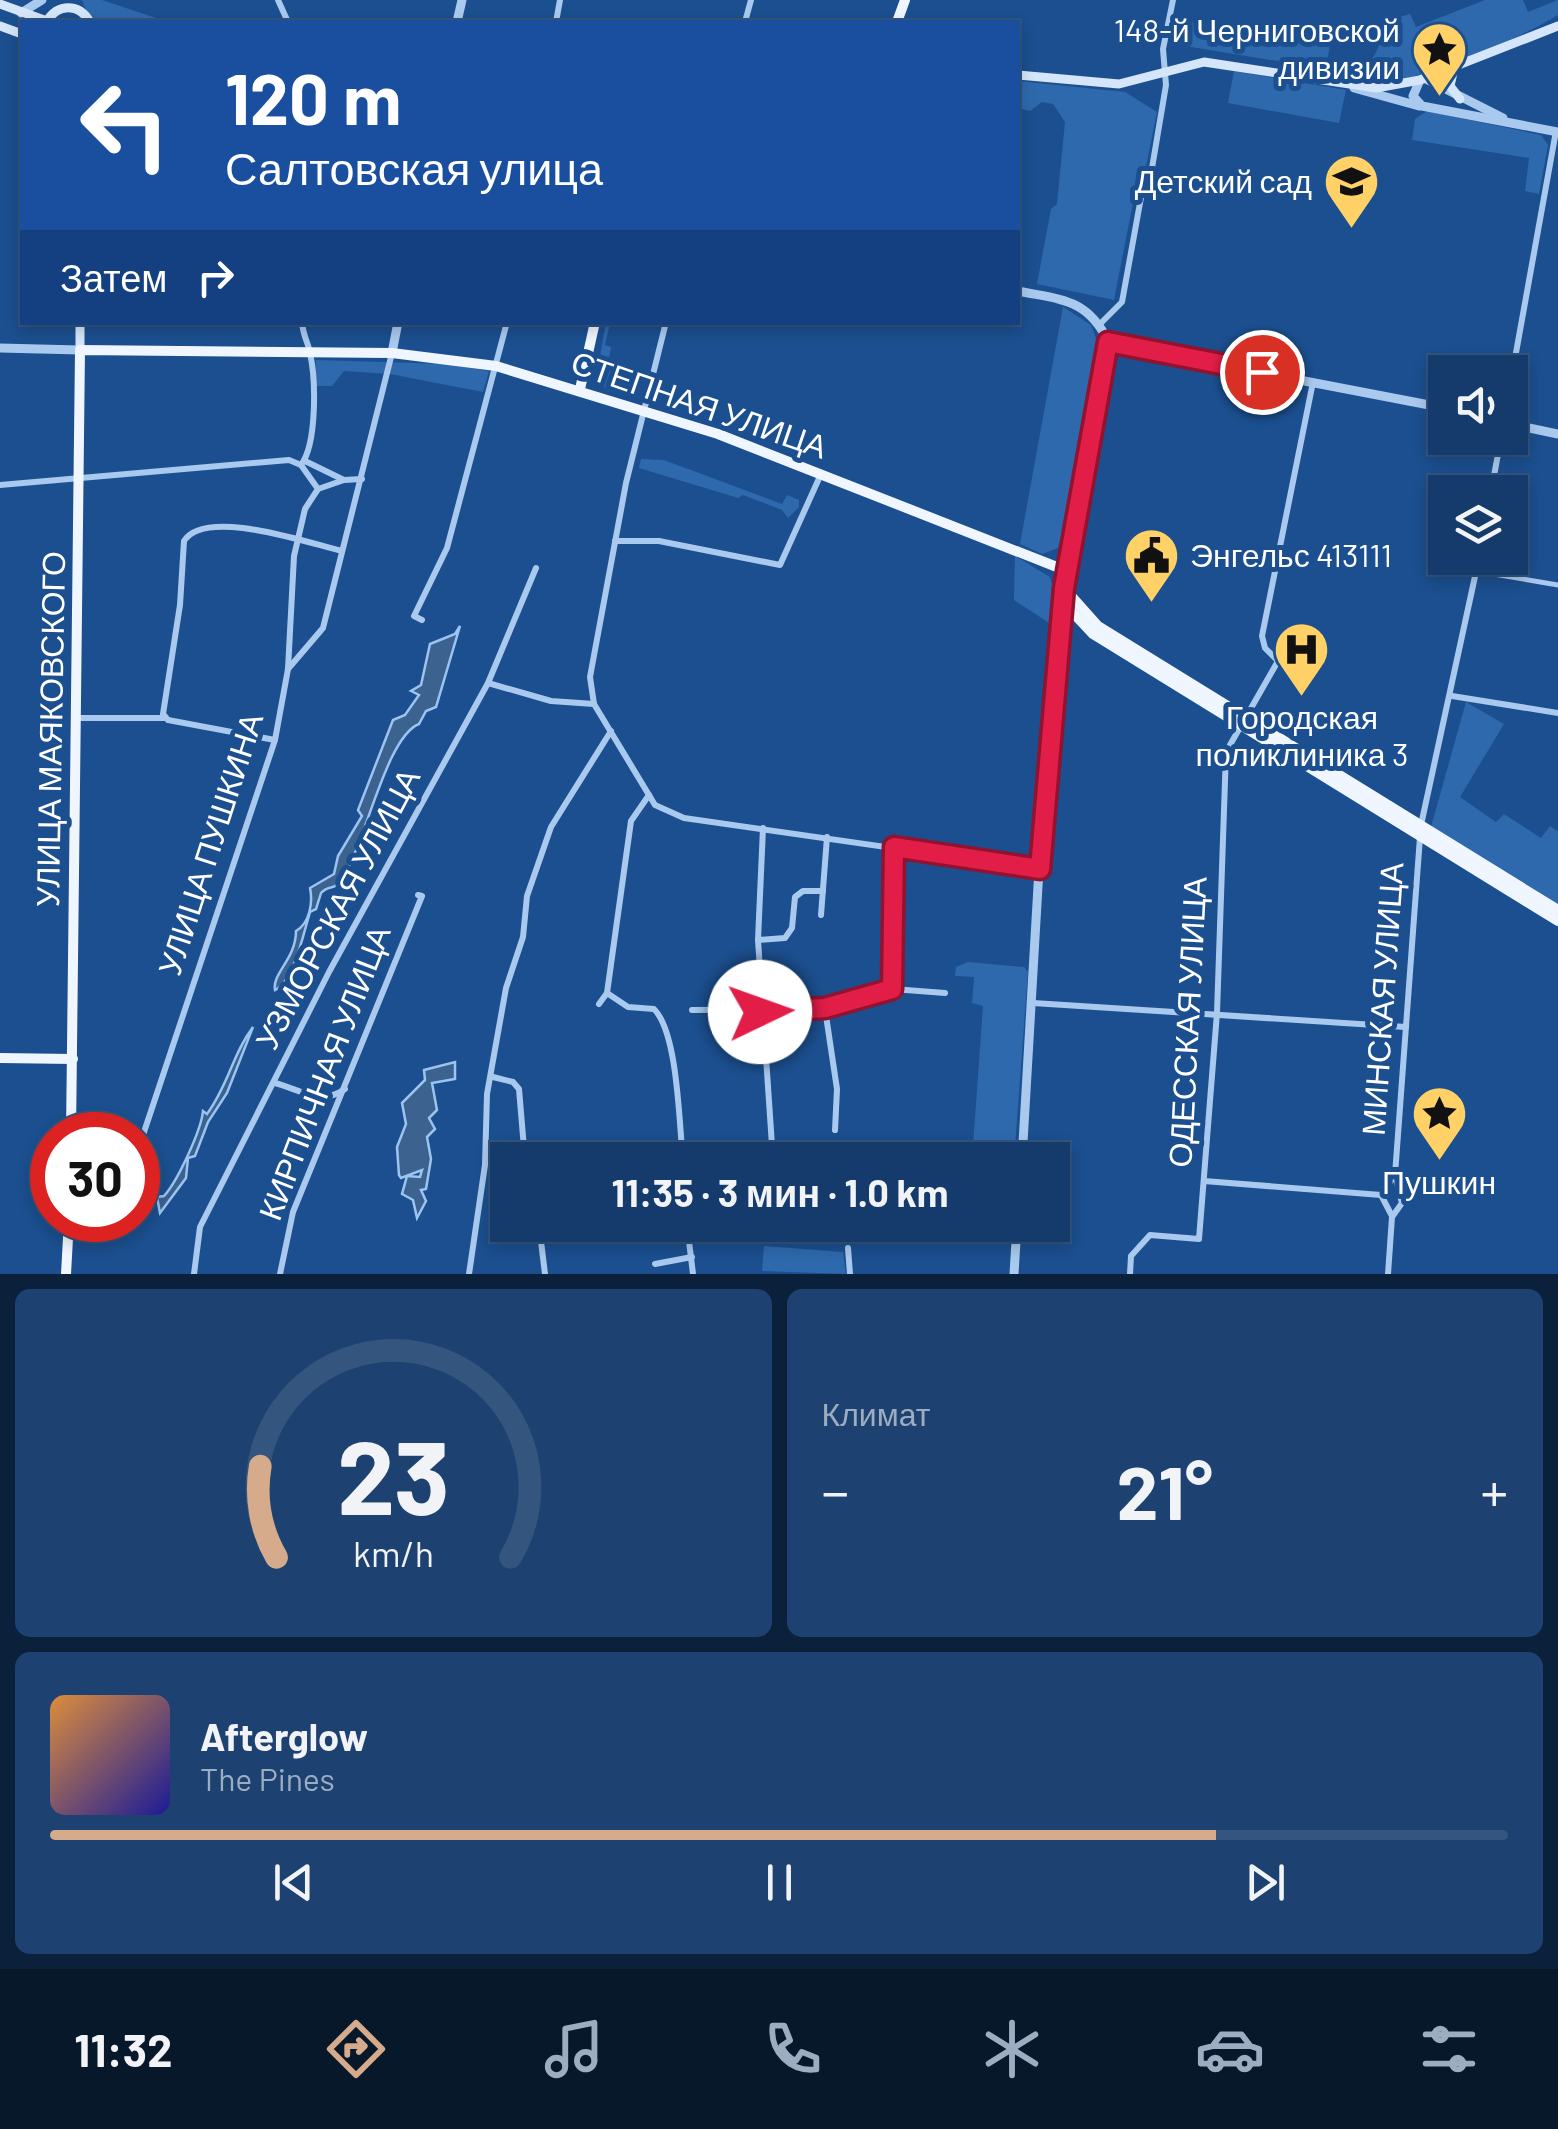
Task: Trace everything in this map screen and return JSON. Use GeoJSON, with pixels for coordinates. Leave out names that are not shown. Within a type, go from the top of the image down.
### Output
{"type":"FeatureCollection","features":[{"type":"Feature","properties":{"kind":"main road"},"geometry":{"type":"LineString","coordinates":[[0,4],[41,20]]}},
{"type":"Feature","properties":{"kind":"main road"},"geometry":{"type":"LineString","coordinates":[[61,4],[76,8],[88,20]]}},
{"type":"Feature","properties":{"kind":"main road"},"geometry":{"type":"LineString","coordinates":[[1020,75],[1118,84],[1204,62],[1354,88],[1422,79],[1558,26]]}},
{"type":"Feature","properties":{"kind":"main road"},"geometry":{"type":"LineString","coordinates":[[1454,68],[1450,86],[1460,99]]}},
{"type":"Feature","properties":{"kind":"main road","name":"УЛИЦА МАЯКОВСКОГО"},"geometry":{"type":"LineString","coordinates":[[72,1112],[80,325]]}},
{"type":"Feature","properties":{"kind":"main road"},"geometry":{"type":"LineString","coordinates":[[580,389],[595,325]]}},
{"type":"Feature","properties":{"kind":"main road","name":"СТЕПНАЯ УЛИЦА"},"geometry":{"type":"LineString","coordinates":[[80,350],[392,353],[496,366],[580,389],[822,472],[1067,571]]}},
{"type":"Feature","properties":{"kind":"main road"},"geometry":{"type":"LineString","coordinates":[[1067,571],[1063,602],[1093,634],[1243,721]]}},
{"type":"Feature","properties":{"kind":"main road"},"geometry":{"type":"LineString","coordinates":[[1064,588],[1098,626],[1558,920]]}},
{"type":"Feature","properties":{"kind":"main road"},"geometry":{"type":"LineString","coordinates":[[1420,831],[1558,910]]}},
{"type":"Feature","properties":{"kind":"main road"},"geometry":{"type":"LineString","coordinates":[[0,1058],[73,1060]]}},
{"type":"Feature","properties":{"kind":"main road"},"geometry":{"type":"LineString","coordinates":[[66,1274],[68,1242]]}},
{"type":"Feature","properties":{"kind":"street"},"geometry":{"type":"LineString","coordinates":[[21,13],[42,0]]}},
{"type":"Feature","properties":{"kind":"street"},"geometry":{"type":"LineString","coordinates":[[1151,174],[1166,69],[1164,50],[1174,0]]}},
{"type":"Feature","properties":{"kind":"street"},"geometry":{"type":"LineString","coordinates":[[1422,106],[1413,96],[1422,79],[1519,124]]}},
{"type":"Feature","properties":{"kind":"street"},"geometry":{"type":"LineString","coordinates":[[1354,88],[1422,106],[1557,132],[1516,355]]}},
{"type":"Feature","properties":{"kind":"street"},"geometry":{"type":"LineString","coordinates":[[1100,324],[1122,302],[1142,192]]}},
{"type":"Feature","properties":{"kind":"street"},"geometry":{"type":"LineString","coordinates":[[1020,291],[1076,303],[1100,324],[1108,342],[1067,571]]}},
{"type":"Feature","properties":{"kind":"street"},"geometry":{"type":"LineString","coordinates":[[302,325],[303,341],[310,352],[314,411],[309,454],[302,463]]}},
{"type":"Feature","properties":{"kind":"street"},"geometry":{"type":"LineString","coordinates":[[288,669],[323,628],[397,325]]}},
{"type":"Feature","properties":{"kind":"street"},"geometry":{"type":"LineString","coordinates":[[422,620],[414,616],[447,548],[506,325]]}},
{"type":"Feature","properties":{"kind":"street"},"geometry":{"type":"LineString","coordinates":[[665,325],[615,541],[590,677],[594,704],[649,795],[666,813],[1040,869]]}},
{"type":"Feature","properties":{"kind":"street"},"geometry":{"type":"LineString","coordinates":[[1108,342],[1428,405]]}},
{"type":"Feature","properties":{"kind":"street","name":"СТЕПНАЯ УЛИЦА"},"geometry":{"type":"LineString","coordinates":[[0,348],[80,350]]}},
{"type":"Feature","properties":{"kind":"street","name":"ОДЕССКАЯ УЛИЦА"},"geometry":{"type":"LineString","coordinates":[[1130,1274],[1131,1256],[1150,1235],[1199,1239],[1217,1014],[1226,752],[1278,661],[1265,648],[1262,636],[1313,382]]}},
{"type":"Feature","properties":{"kind":"street"},"geometry":{"type":"LineString","coordinates":[[1528,428],[1558,434]]}},
{"type":"Feature","properties":{"kind":"street"},"geometry":{"type":"LineString","coordinates":[[0,485],[289,460],[344,480]]}},
{"type":"Feature","properties":{"kind":"street"},"geometry":{"type":"LineString","coordinates":[[302,463],[318,489],[344,480],[362,479]]}},
{"type":"Feature","properties":{"kind":"street"},"geometry":{"type":"LineString","coordinates":[[615,541],[659,541],[780,565],[822,472]]}},
{"type":"Feature","properties":{"kind":"street","name":"УЛИЦА ПУШКИНА"},"geometry":{"type":"LineString","coordinates":[[151,1112],[275,740],[288,669],[289,610],[299,541],[305,509],[318,489]]}},
{"type":"Feature","properties":{"kind":"street"},"geometry":{"type":"LineString","coordinates":[[165,718],[184,541],[189,532],[206,525],[286,535],[342,552]]}},
{"type":"Feature","properties":{"kind":"street","name":"УЗМОРСКАЯ УЛИЦА"},"geometry":{"type":"LineString","coordinates":[[194,1274],[200,1227],[330,972],[488,682],[536,568]]}},
{"type":"Feature","properties":{"kind":"street","name":"МИНСКАЯ УЛИЦА"},"geometry":{"type":"LineString","coordinates":[[1388,1274],[1392,1217],[1402,1203],[1395,1176],[1420,831],[1475,575]]}},
{"type":"Feature","properties":{"kind":"street"},"geometry":{"type":"LineString","coordinates":[[1499,575],[1558,585]]}},
{"type":"Feature","properties":{"kind":"street"},"geometry":{"type":"LineString","coordinates":[[1023,1142],[1040,869],[1063,602]]}},
{"type":"Feature","properties":{"kind":"street"},"geometry":{"type":"LineString","coordinates":[[488,682],[551,701],[594,704]]}},
{"type":"Feature","properties":{"kind":"street"},"geometry":{"type":"LineString","coordinates":[[1452,696],[1558,713]]}},
{"type":"Feature","properties":{"kind":"street"},"geometry":{"type":"LineString","coordinates":[[76,718],[165,718],[275,740]]}},
{"type":"Feature","properties":{"kind":"street"},"geometry":{"type":"LineString","coordinates":[[469,1274],[485,1165],[486,1094],[493,1076],[506,988],[523,938],[527,896],[551,828],[610,731]]}},
{"type":"Feature","properties":{"kind":"street"},"geometry":{"type":"LineString","coordinates":[[599,1004],[607,993],[631,821],[649,795]]}},
{"type":"Feature","properties":{"kind":"street"},"geometry":{"type":"LineString","coordinates":[[763,828],[758,940],[771,1142]]}},
{"type":"Feature","properties":{"kind":"street"},"geometry":{"type":"LineString","coordinates":[[820,915],[828,837]]}},
{"type":"Feature","properties":{"kind":"street"},"geometry":{"type":"LineString","coordinates":[[892,989],[894,847]]}},
{"type":"Feature","properties":{"kind":"street"},"geometry":{"type":"LineString","coordinates":[[758,940],[785,938],[792,928],[795,897],[803,891],[823,891]]}},
{"type":"Feature","properties":{"kind":"street","name":"КИРПИЧНАЯ УЛИЦА"},"geometry":{"type":"LineString","coordinates":[[280,1274],[294,1212],[346,1088],[396,952],[422,896],[418,895]]}},
{"type":"Feature","properties":{"kind":"street"},"geometry":{"type":"LineString","coordinates":[[692,1010],[760,1012],[825,1008],[892,989],[945,994]]}},
{"type":"Feature","properties":{"kind":"street"},"geometry":{"type":"LineString","coordinates":[[607,993],[628,1007],[654,1008],[662,1016],[681,1142]]}},
{"type":"Feature","properties":{"kind":"street"},"geometry":{"type":"LineString","coordinates":[[1033,1003],[1406,1027]]}},
{"type":"Feature","properties":{"kind":"street"},"geometry":{"type":"LineString","coordinates":[[825,1008],[837,1089],[835,1130]]}},
{"type":"Feature","properties":{"kind":"street"},"geometry":{"type":"LineString","coordinates":[[493,1076],[519,1088],[524,1142]]}},
{"type":"Feature","properties":{"kind":"street"},"geometry":{"type":"LineString","coordinates":[[275,1082],[318,1099],[333,1097],[346,1088]]}},
{"type":"Feature","properties":{"kind":"street","name":"МИНСКАЯ УЛИЦА"},"geometry":{"type":"LineString","coordinates":[[1381,1195],[1395,1176]]}},
{"type":"Feature","properties":{"kind":"street"},"geometry":{"type":"LineString","coordinates":[[1204,1182],[1381,1195],[1392,1217]]}},
{"type":"Feature","properties":{"kind":"street"},"geometry":{"type":"LineString","coordinates":[[541,1242],[545,1274]]}},
{"type":"Feature","properties":{"kind":"street"},"geometry":{"type":"LineString","coordinates":[[690,1242],[693,1274]]}},
{"type":"Feature","properties":{"kind":"street"},"geometry":{"type":"LineString","coordinates":[[1014,1274],[1016,1242]]}},
{"type":"Feature","properties":{"kind":"street"},"geometry":{"type":"LineString","coordinates":[[848,1248],[850,1274]]}},
{"type":"Feature","properties":{"kind":"street"},"geometry":{"type":"LineString","coordinates":[[655,1264],[692,1257]]}},
{"type":"Feature","properties":{"kind":"shaded area"},"geometry":{"type":"Polygon","coordinates":[[[82,0],[102,0],[162,20],[89,20],[82,0]]]}},
{"type":"Feature","properties":{"kind":"shaded area"},"geometry":{"type":"Polygon","coordinates":[[[1485,0],[1523,0],[1528,12],[1558,0],[1558,15],[1470,58],[1398,80],[1358,83],[1300,73],[1358,70],[1375,55],[1385,21],[1410,14],[1416,27],[1485,0]]]}},
{"type":"Feature","properties":{"kind":"shaded area"},"geometry":{"type":"Polygon","coordinates":[[[1189,22],[1330,45],[1326,69],[1185,46],[1189,22]]]}},
{"type":"Feature","properties":{"kind":"shaded area"},"geometry":{"type":"Polygon","coordinates":[[[1234,71],[1346,90],[1339,123],[1228,103],[1234,71]]]}},
{"type":"Feature","properties":{"kind":"shaded area"},"geometry":{"type":"Polygon","coordinates":[[[1020,81],[1125,92],[1157,112],[1146,167],[1140,167],[1114,300],[1037,284],[1051,209],[1057,204],[1065,122],[1053,104],[1042,102],[1030,111],[1020,108],[1020,81]]]}},
{"type":"Feature","properties":{"kind":"shaded area"},"geometry":{"type":"Polygon","coordinates":[[[1427,111],[1541,135],[1548,145],[1539,194],[1525,191],[1529,158],[1412,140],[1415,119],[1427,111]]]}},
{"type":"Feature","properties":{"kind":"shaded area"},"geometry":{"type":"Polygon","coordinates":[[[1063,307],[1091,325],[1097,341],[1061,538],[1058,548],[1042,554],[1020,544],[1063,307]]]}},
{"type":"Feature","properties":{"kind":"shaded area"},"geometry":{"type":"Polygon","coordinates":[[[605,325],[610,325],[605,345],[611,347],[608,364],[643,374],[637,398],[609,391],[596,379],[605,325]]]}},
{"type":"Feature","properties":{"kind":"shaded area"},"geometry":{"type":"Polygon","coordinates":[[[316,360],[447,364],[489,371],[483,392],[390,374],[344,371],[332,386],[314,386],[316,360]]]}},
{"type":"Feature","properties":{"kind":"shaded area"},"geometry":{"type":"Polygon","coordinates":[[[641,459],[664,460],[782,504],[787,495],[799,500],[799,507],[788,518],[782,510],[743,495],[738,498],[639,468],[641,459]]]}},
{"type":"Feature","properties":{"kind":"shaded area"},"geometry":{"type":"Polygon","coordinates":[[[1015,556],[1050,577],[1055,594],[1049,623],[1014,600],[1015,556]]]}},
{"type":"Feature","properties":{"kind":"shaded area"},"geometry":{"type":"Polygon","coordinates":[[[460,626],[436,707],[426,711],[396,750],[349,867],[338,884],[321,893],[316,909],[310,912],[293,967],[275,990],[296,931],[309,912],[310,888],[334,874],[338,856],[362,816],[358,810],[393,720],[405,715],[419,695],[411,691],[421,685],[430,644],[455,634],[460,626]]]}},
{"type":"Feature","properties":{"kind":"shaded area"},"geometry":{"type":"Polygon","coordinates":[[[1466,702],[1504,724],[1460,797],[1496,822],[1504,814],[1541,838],[1550,826],[1558,831],[1558,905],[1431,827],[1466,702]]]}},
{"type":"Feature","properties":{"kind":"shaded area"},"geometry":{"type":"Polygon","coordinates":[[[968,962],[1024,967],[1028,972],[1015,1142],[973,1142],[983,1006],[972,1003],[974,977],[955,976],[956,967],[968,962]]]}},
{"type":"Feature","properties":{"kind":"shaded area"},"geometry":{"type":"Polygon","coordinates":[[[253,1027],[227,1093],[208,1122],[195,1156],[188,1158],[186,1178],[160,1213],[160,1197],[175,1180],[203,1111],[207,1114],[214,1103],[253,1027]]]}},
{"type":"Feature","properties":{"kind":"shaded area"},"geometry":{"type":"Polygon","coordinates":[[[455,1062],[455,1079],[432,1083],[437,1110],[429,1118],[435,1129],[427,1137],[431,1159],[426,1189],[421,1190],[426,1201],[417,1218],[413,1200],[402,1194],[407,1176],[420,1177],[422,1170],[401,1178],[399,1175],[397,1147],[406,1124],[402,1103],[425,1080],[424,1070],[455,1062]]]}},
{"type":"Feature","properties":{"kind":"shaded area"},"geometry":{"type":"Polygon","coordinates":[[[764,1246],[843,1252],[846,1274],[762,1271],[764,1246]]]}},
{"type":"Feature","properties":{"kind":"place","name":"148-й Черниговской дивизии"},"geometry":{"type":"Point","coordinates":[1439,98]}},
{"type":"Feature","properties":{"kind":"place","name":"Детский сад"},"geometry":{"type":"Point","coordinates":[1351,231]}},
{"type":"Feature","properties":{"kind":"place","name":"Энгельс 413111"},"geometry":{"type":"Point","coordinates":[1151,605]}},
{"type":"Feature","properties":{"kind":"place","name":"Городская поликлиника 3"},"geometry":{"type":"Point","coordinates":[1302,698]}},
{"type":"Feature","properties":{"kind":"place","name":"Пушкин"},"geometry":{"type":"Point","coordinates":[1439,1163]}},
{"type":"Feature","properties":{"kind":"route"},"geometry":{"type":"LineString","coordinates":[[760,1012],[825,1008],[892,989],[894,847],[1040,869],[1064,588],[1108,342],[1262,372]]}}]}
